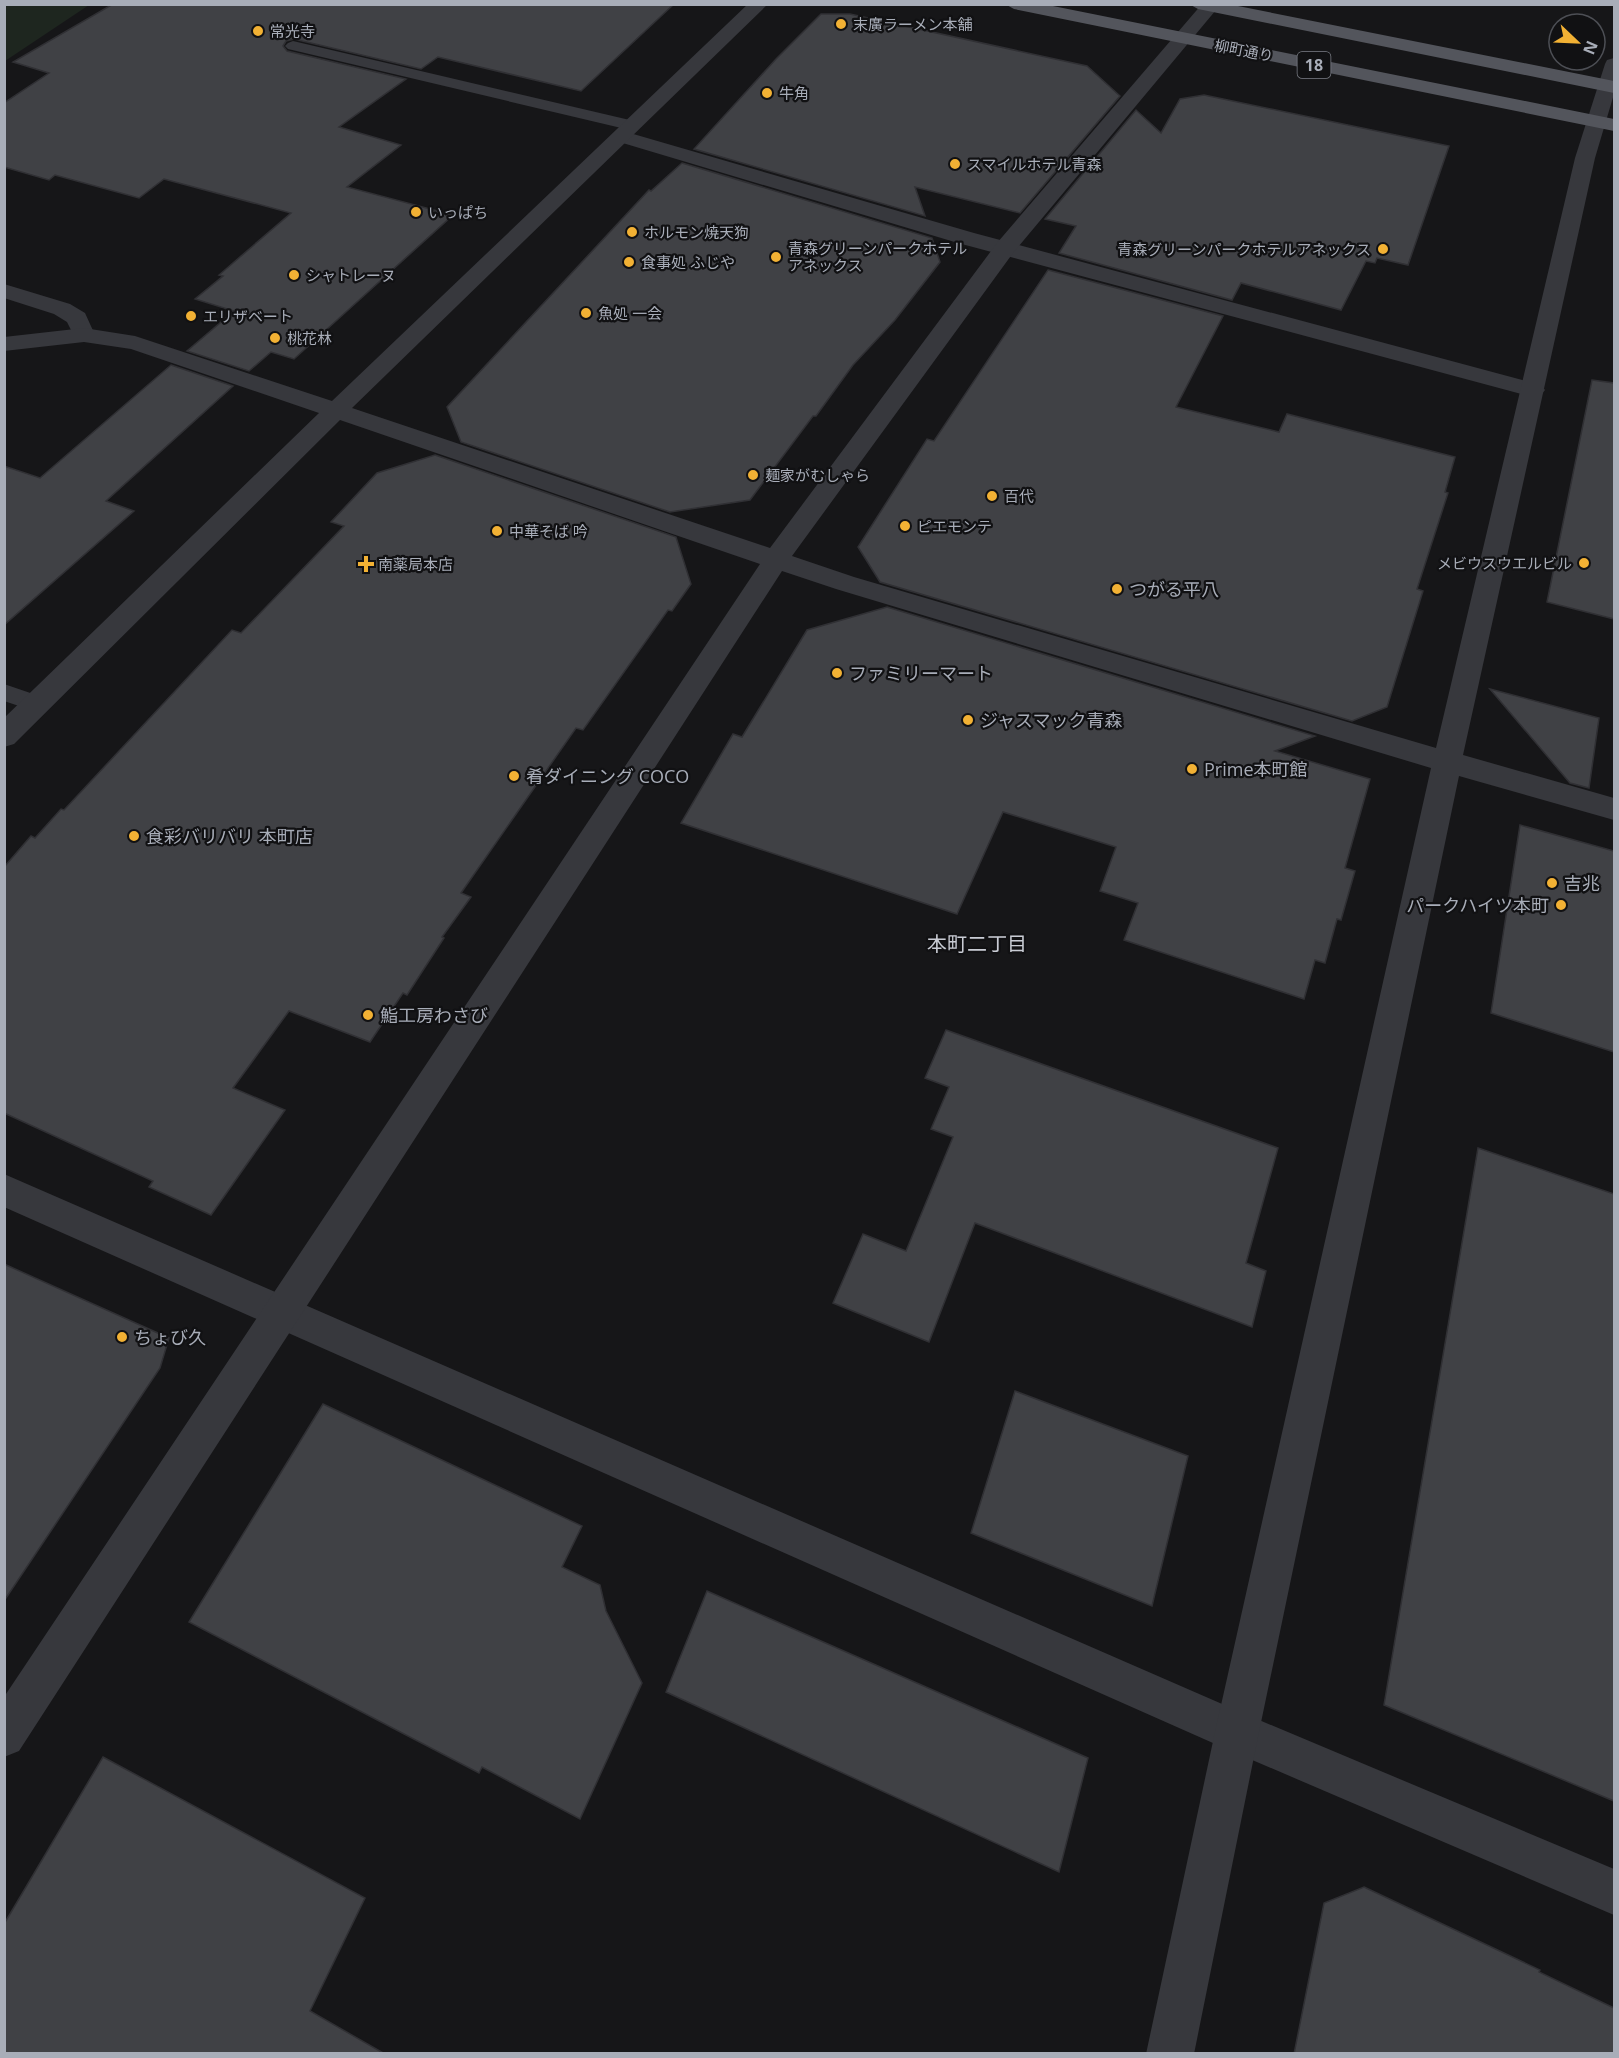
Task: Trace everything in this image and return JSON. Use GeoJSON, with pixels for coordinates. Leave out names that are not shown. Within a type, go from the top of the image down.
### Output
{"type":"FeatureCollection","features":[{"type":"Feature","properties":{"kind":"main road","name":"柳町通り"},"geometry":{"type":"LineString","coordinates":[[1014,4],[1605,123]]}},
{"type":"Feature","properties":{"kind":"main road","name":"柳町通り"},"geometry":{"type":"LineString","coordinates":[[1207,5],[1612,79]]}},
{"type":"Feature","properties":{"kind":"street"},"geometry":{"type":"LineString","coordinates":[[4,736],[335,411],[759,4]]}},
{"type":"Feature","properties":{"kind":"street"},"geometry":{"type":"LineString","coordinates":[[4,1736],[776,559],[1005,248],[1184,38],[1207,5]]}},
{"type":"Feature","properties":{"kind":"street"},"geometry":{"type":"LineString","coordinates":[[1170,2054],[1237,1732],[1447,762],[1585,158],[1605,123],[1612,79]]}},
{"type":"Feature","properties":{"kind":"street"},"geometry":{"type":"LineString","coordinates":[[628,131],[1005,248],[1533,390]]}},
{"type":"Feature","properties":{"kind":"street"},"geometry":{"type":"LineString","coordinates":[[4,291],[62,309],[78,318],[84,335]]}},
{"type":"Feature","properties":{"kind":"street"},"geometry":{"type":"LineString","coordinates":[[4,344],[84,335],[135,343],[856,586],[1447,762],[1614,809]]}},
{"type":"Feature","properties":{"kind":"street"},"geometry":{"type":"LineString","coordinates":[[4,1191],[1237,1732],[1614,1892]]}},
{"type":"Feature","properties":{"kind":"lane"},"geometry":{"type":"LineString","coordinates":[[293,46],[628,131]]}},
{"type":"Feature","properties":{"kind":"lane"},"geometry":{"type":"LineString","coordinates":[[4,692],[37,704]]}},
{"type":"Feature","properties":{"kind":"shaded area"},"geometry":{"type":"Polygon","coordinates":[[[5,4],[89,4],[89,5],[5,61],[5,4]]]}},
{"type":"Feature","properties":{"kind":"building"},"geometry":{"type":"Polygon","coordinates":[[[113,4],[674,4],[581,91],[438,57],[421,69],[294,39],[286,41],[283,46],[287,51],[406,79],[339,127],[401,145],[347,187],[453,215],[294,359],[271,352],[249,371],[187,351],[234,311],[195,299],[223,276],[219,275],[291,213],[164,179],[139,198],[55,175],[49,180],[4,167],[4,103],[49,73],[13,62],[113,4]]]}},
{"type":"Feature","properties":{"kind":"building"},"geometry":{"type":"Polygon","coordinates":[[[821,14],[850,14],[1087,66],[1120,96],[1020,213],[915,187],[925,216],[694,149],[776,59],[821,14]]]}},
{"type":"Feature","properties":{"kind":"building"},"geometry":{"type":"Polygon","coordinates":[[[1204,95],[1449,146],[1408,265],[1377,258],[1375,263],[1366,261],[1341,310],[1241,283],[1232,300],[1059,253],[1076,226],[1045,219],[1136,110],[1161,133],[1180,99],[1204,95]]]}},
{"type":"Feature","properties":{"kind":"building"},"geometry":{"type":"Polygon","coordinates":[[[682,163],[932,238],[940,262],[895,320],[853,365],[750,500],[670,512],[461,442],[447,407],[649,190],[651,191],[682,163]]]}},
{"type":"Feature","properties":{"kind":"building"},"geometry":{"type":"Polygon","coordinates":[[[1048,270],[1223,316],[1176,407],[1279,432],[1287,414],[1455,457],[1445,492],[1448,493],[1417,589],[1423,591],[1387,707],[1352,721],[880,582],[858,547],[927,439],[934,441],[1048,270]]]}},
{"type":"Feature","properties":{"kind":"building"},"geometry":{"type":"Polygon","coordinates":[[[171,365],[233,386],[106,501],[134,511],[4,625],[4,466],[40,478],[171,365]]]}},
{"type":"Feature","properties":{"kind":"building"},"geometry":{"type":"Polygon","coordinates":[[[1592,380],[1614,383],[1614,619],[1547,602],[1592,380]]]}},
{"type":"Feature","properties":{"kind":"building"},"geometry":{"type":"Polygon","coordinates":[[[435,455],[676,537],[691,584],[672,611],[668,610],[583,730],[576,728],[461,893],[471,897],[442,937],[444,938],[407,995],[403,993],[370,1042],[289,1011],[233,1088],[285,1110],[211,1215],[149,1187],[153,1181],[4,1113],[5,866],[31,836],[35,838],[61,809],[64,810],[232,630],[241,633],[344,526],[331,522],[377,473],[435,455]]]}},
{"type":"Feature","properties":{"kind":"building"},"geometry":{"type":"Polygon","coordinates":[[[887,607],[1315,736],[1275,751],[1370,779],[1345,868],[1355,871],[1341,920],[1337,919],[1325,963],[1315,960],[1304,999],[1124,940],[1138,903],[1100,891],[1116,847],[1003,812],[957,914],[681,823],[733,734],[742,737],[807,630],[887,607]]]}},
{"type":"Feature","properties":{"kind":"building"},"geometry":{"type":"Polygon","coordinates":[[[1490,689],[1599,718],[1589,788],[1570,783],[1490,689]]]}},
{"type":"Feature","properties":{"kind":"building","name":"パークハイツ本町"},"geometry":{"type":"Polygon","coordinates":[[[1520,825],[1614,851],[1614,1052],[1491,1013],[1520,825]]]}},
{"type":"Feature","properties":{"kind":"building"},"geometry":{"type":"Polygon","coordinates":[[[946,1030],[1278,1148],[1246,1263],[1266,1271],[1252,1327],[975,1223],[929,1342],[833,1303],[863,1234],[906,1251],[953,1137],[931,1129],[949,1087],[925,1078],[946,1030]]]}},
{"type":"Feature","properties":{"kind":"building"},"geometry":{"type":"Polygon","coordinates":[[[1478,1148],[1614,1194],[1614,1801],[1384,1705],[1478,1148]]]}},
{"type":"Feature","properties":{"kind":"building"},"geometry":{"type":"Polygon","coordinates":[[[4,1264],[169,1338],[160,1368],[4,1601],[4,1264]]]}},
{"type":"Feature","properties":{"kind":"building"},"geometry":{"type":"Polygon","coordinates":[[[1015,1391],[1188,1456],[1152,1606],[971,1533],[1015,1391]]]}},
{"type":"Feature","properties":{"kind":"building"},"geometry":{"type":"Polygon","coordinates":[[[323,1404],[582,1526],[562,1567],[600,1585],[606,1611],[642,1683],[580,1819],[482,1767],[479,1773],[189,1622],[323,1404]]]}},
{"type":"Feature","properties":{"kind":"building"},"geometry":{"type":"Polygon","coordinates":[[[707,1591],[1088,1758],[1059,1872],[666,1692],[707,1591]]]}},
{"type":"Feature","properties":{"kind":"building"},"geometry":{"type":"Polygon","coordinates":[[[103,1757],[365,1898],[310,2011],[385,2054],[4,2054],[4,1924],[103,1757]]]}},
{"type":"Feature","properties":{"kind":"building"},"geometry":{"type":"Polygon","coordinates":[[[1364,1887],[1540,1970],[1539,1972],[1614,2008],[1614,2054],[1294,2054],[1324,1903],[1364,1887]]]}},
{"type":"Feature","properties":{"kind":"place","name":"末廣ラーメン本舗"},"geometry":{"type":"Point","coordinates":[841,24]}},
{"type":"Feature","properties":{"kind":"place","name":"常光寺"},"geometry":{"type":"Point","coordinates":[258,31]}},
{"type":"Feature","properties":{"kind":"place","name":"牛角"},"geometry":{"type":"Point","coordinates":[767,93]}},
{"type":"Feature","properties":{"kind":"place","name":"スマイルホテル青森"},"geometry":{"type":"Point","coordinates":[955,164]}},
{"type":"Feature","properties":{"kind":"place","name":"いっぱち"},"geometry":{"type":"Point","coordinates":[416,212]}},
{"type":"Feature","properties":{"kind":"place","name":"ホルモン焼天狗"},"geometry":{"type":"Point","coordinates":[632,232]}},
{"type":"Feature","properties":{"kind":"place","name":"青森グリーンパークホテルアネックス"},"geometry":{"type":"Point","coordinates":[1383,249]}},
{"type":"Feature","properties":{"kind":"place","name":"青森グリーンパークホテル アネックス"},"geometry":{"type":"Point","coordinates":[776,257]}},
{"type":"Feature","properties":{"kind":"place","name":"食事処 ふじや"},"geometry":{"type":"Point","coordinates":[629,262]}},
{"type":"Feature","properties":{"kind":"place","name":"シャトレーヌ"},"geometry":{"type":"Point","coordinates":[294,275]}},
{"type":"Feature","properties":{"kind":"place","name":"魚処 一会"},"geometry":{"type":"Point","coordinates":[586,313]}},
{"type":"Feature","properties":{"kind":"place","name":"エリザベート"},"geometry":{"type":"Point","coordinates":[191,316]}},
{"type":"Feature","properties":{"kind":"place","name":"桃花林"},"geometry":{"type":"Point","coordinates":[275,338]}},
{"type":"Feature","properties":{"kind":"place","name":"麺家がむしゃら"},"geometry":{"type":"Point","coordinates":[753,475]}},
{"type":"Feature","properties":{"kind":"place","name":"百代"},"geometry":{"type":"Point","coordinates":[992,496]}},
{"type":"Feature","properties":{"kind":"place","name":"ピエモンテ"},"geometry":{"type":"Point","coordinates":[905,526]}},
{"type":"Feature","properties":{"kind":"place","name":"中華そば 吟"},"geometry":{"type":"Point","coordinates":[497,531]}},
{"type":"Feature","properties":{"kind":"place","name":"メビウスウエルビル"},"geometry":{"type":"Point","coordinates":[1584,563]}},
{"type":"Feature","properties":{"kind":"place","name":"南薬局本店"},"geometry":{"type":"Point","coordinates":[366,564]}},
{"type":"Feature","properties":{"kind":"place","name":"つがる平八"},"geometry":{"type":"Point","coordinates":[1117,589]}},
{"type":"Feature","properties":{"kind":"place","name":"ファミリーマート"},"geometry":{"type":"Point","coordinates":[837,673]}},
{"type":"Feature","properties":{"kind":"place","name":"ジャスマック青森"},"geometry":{"type":"Point","coordinates":[968,720]}},
{"type":"Feature","properties":{"kind":"place","name":"Prime本町館"},"geometry":{"type":"Point","coordinates":[1192,769]}},
{"type":"Feature","properties":{"kind":"place","name":"肴ダイニング COCO"},"geometry":{"type":"Point","coordinates":[514,776]}},
{"type":"Feature","properties":{"kind":"place","name":"食彩バリバリ 本町店"},"geometry":{"type":"Point","coordinates":[134,836]}},
{"type":"Feature","properties":{"kind":"place","name":"吉兆"},"geometry":{"type":"Point","coordinates":[1552,883]}},
{"type":"Feature","properties":{"kind":"place","name":"パークハイツ本町"},"geometry":{"type":"Point","coordinates":[1561,905]}},
{"type":"Feature","properties":{"kind":"place","name":"鮨工房わさび"},"geometry":{"type":"Point","coordinates":[368,1015]}},
{"type":"Feature","properties":{"kind":"place","name":"ちょび久"},"geometry":{"type":"Point","coordinates":[122,1337]}},
{"type":"Feature","properties":{"kind":"district","name":"本町二丁目"},"geometry":{"type":"Point","coordinates":[977,943]}}]}
